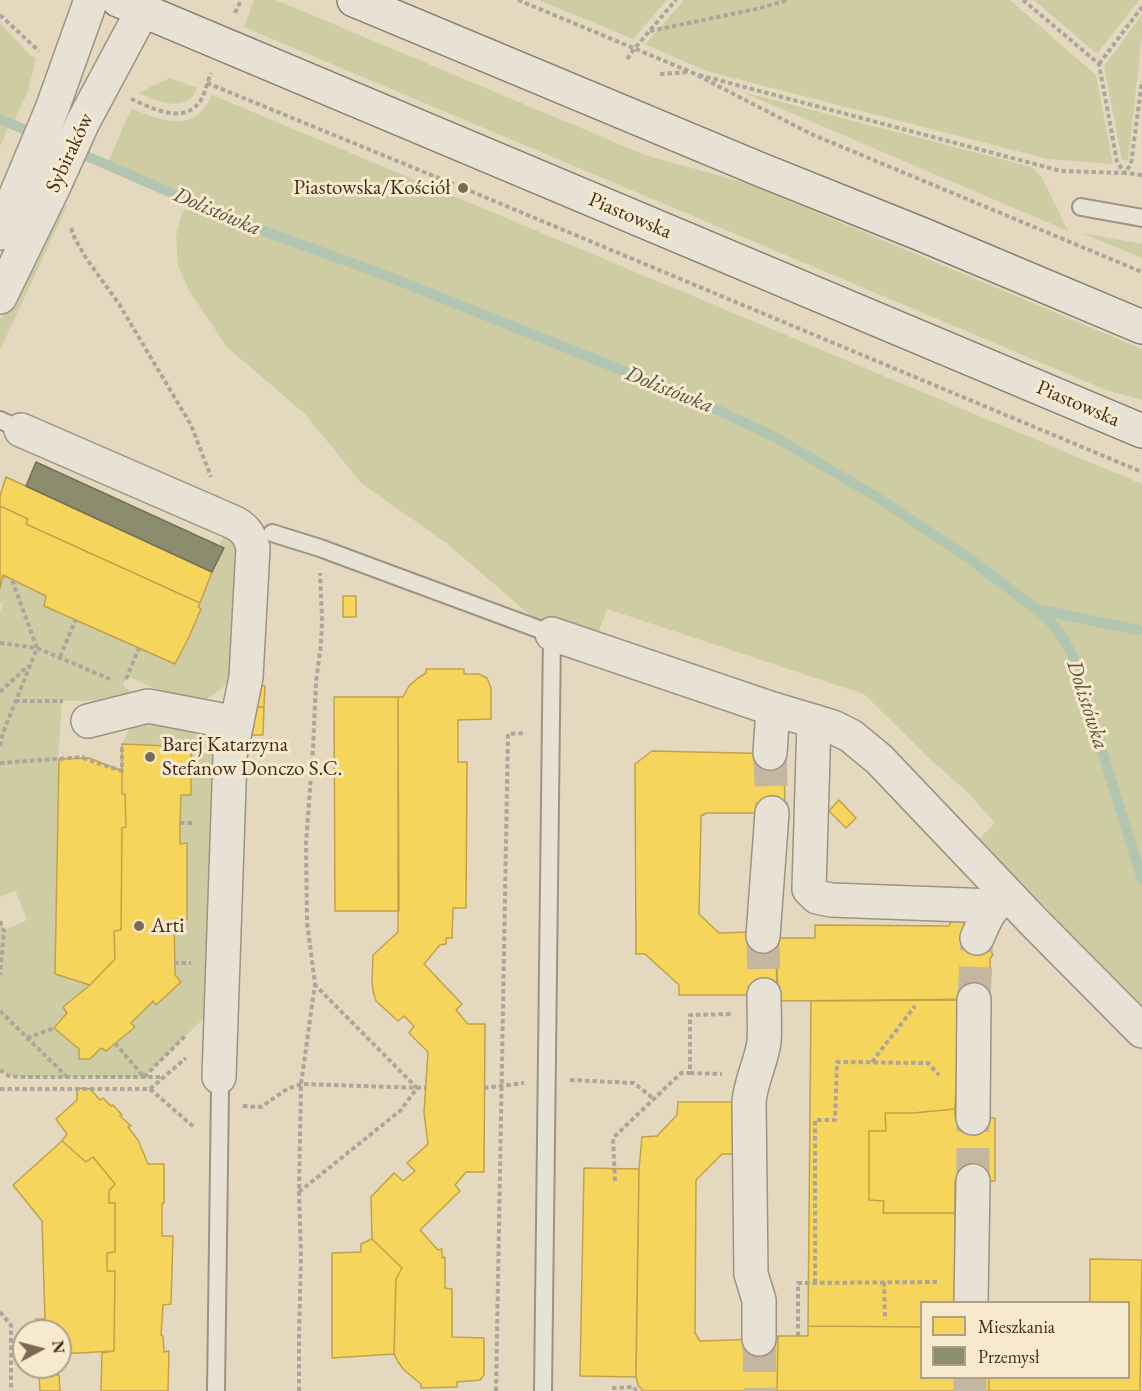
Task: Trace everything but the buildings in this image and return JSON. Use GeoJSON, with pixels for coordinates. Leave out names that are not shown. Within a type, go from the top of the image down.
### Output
{"type":"FeatureCollection","features":[{"type":"Feature","properties":{"kind":"street","name":"Sybiraków"},"geometry":{"type":"LineString","coordinates":[[0,233],[52,109],[91,0]]}},
{"type":"Feature","properties":{"kind":"street"},"geometry":{"type":"LineString","coordinates":[[354,0],[1142,327]]}},
{"type":"Feature","properties":{"kind":"street","name":"Sybiraków"},"geometry":{"type":"LineString","coordinates":[[0,297],[83,122],[130,5]]}},
{"type":"Feature","properties":{"kind":"street","name":"Piastowska"},"geometry":{"type":"LineString","coordinates":[[130,5],[1142,431]]}},
{"type":"Feature","properties":{"kind":"street"},"geometry":{"type":"LineString","coordinates":[[10,425],[235,523],[243,527],[250,536],[253,548],[246,677],[230,756],[219,1090]]}},
{"type":"Feature","properties":{"kind":"street"},"geometry":{"type":"LineString","coordinates":[[552,634],[833,727],[851,736],[879,759],[1000,900],[1142,1031]]}},
{"type":"Feature","properties":{"kind":"street"},"geometry":{"type":"LineString","coordinates":[[90,721],[148,706],[237,723]]}},
{"type":"Feature","properties":{"kind":"street"},"geometry":{"type":"LineString","coordinates":[[770,753],[773,709]]}},
{"type":"Feature","properties":{"kind":"street"},"geometry":{"type":"LineString","coordinates":[[814,721],[808,889],[817,897],[831,900],[1000,900]]}},
{"type":"Feature","properties":{"kind":"street"},"geometry":{"type":"LineString","coordinates":[[763,936],[772,813]]}},
{"type":"Feature","properties":{"kind":"street"},"geometry":{"type":"LineString","coordinates":[[977,938],[984,920],[1000,900]]}},
{"type":"Feature","properties":{"kind":"street"},"geometry":{"type":"LineString","coordinates":[[974,1000],[974,1118]]}},
{"type":"Feature","properties":{"kind":"street"},"geometry":{"type":"LineString","coordinates":[[759,1340],[759,1300],[751,1274],[750,1102],[752,1082],[764,1043],[764,1005]]}},
{"type":"Feature","properties":{"kind":"street"},"geometry":{"type":"LineString","coordinates":[[959,1292],[973,1181]]}},
{"type":"Feature","properties":{"kind":"lane"},"geometry":{"type":"LineString","coordinates":[[1081,207],[1142,218]]}},
{"type":"Feature","properties":{"kind":"lane"},"geometry":{"type":"LineString","coordinates":[[272,533],[320,548],[552,634],[543,1391]]}},
{"type":"Feature","properties":{"kind":"lane"},"geometry":{"type":"LineString","coordinates":[[216,1391],[219,1090]]}},
{"type":"Feature","properties":{"kind":"path"},"geometry":{"type":"LineString","coordinates":[[518,0],[691,72],[811,134],[1142,272]]}},
{"type":"Feature","properties":{"kind":"path"},"geometry":{"type":"LineString","coordinates":[[627,59],[676,0]]}},
{"type":"Feature","properties":{"kind":"path"},"geometry":{"type":"LineString","coordinates":[[650,31],[788,0]]}},
{"type":"Feature","properties":{"kind":"path"},"geometry":{"type":"LineString","coordinates":[[1023,0],[1099,64],[1117,162],[1125,173]]}},
{"type":"Feature","properties":{"kind":"path"},"geometry":{"type":"LineString","coordinates":[[1099,64],[1142,7]]}},
{"type":"Feature","properties":{"kind":"path"},"geometry":{"type":"LineString","coordinates":[[0,15],[43,55]]}},
{"type":"Feature","properties":{"kind":"path"},"geometry":{"type":"LineString","coordinates":[[660,74],[691,72],[1061,171],[1142,175]]}},
{"type":"Feature","properties":{"kind":"path"},"geometry":{"type":"LineString","coordinates":[[1125,173],[1131,164],[1141,103],[1142,81]]}},
{"type":"Feature","properties":{"kind":"path"},"geometry":{"type":"LineString","coordinates":[[207,83],[1142,472]]}},
{"type":"Feature","properties":{"kind":"path"},"geometry":{"type":"LineString","coordinates":[[71,228],[86,258],[119,304],[191,425],[213,480]]}},
{"type":"Feature","properties":{"kind":"path"},"geometry":{"type":"LineString","coordinates":[[299,1391],[302,1255],[299,1192],[301,1084],[315,984],[307,922],[306,843],[316,682],[321,644],[320,548]]}},
{"type":"Feature","properties":{"kind":"path"},"geometry":{"type":"LineString","coordinates":[[0,746],[1,734],[37,648],[12,580]]}},
{"type":"Feature","properties":{"kind":"path"},"geometry":{"type":"LineString","coordinates":[[60,657],[76,619]]}},
{"type":"Feature","properties":{"kind":"path"},"geometry":{"type":"LineString","coordinates":[[0,643],[37,648],[60,657],[123,685],[148,706]]}},
{"type":"Feature","properties":{"kind":"path"},"geometry":{"type":"LineString","coordinates":[[123,685],[139,648]]}},
{"type":"Feature","properties":{"kind":"path"},"geometry":{"type":"LineString","coordinates":[[0,692],[31,663]]}},
{"type":"Feature","properties":{"kind":"path"},"geometry":{"type":"LineString","coordinates":[[83,758],[93,748],[90,721]]}},
{"type":"Feature","properties":{"kind":"path"},"geometry":{"type":"LineString","coordinates":[[496,1391],[508,734],[551,733]]}},
{"type":"Feature","properties":{"kind":"path"},"geometry":{"type":"LineString","coordinates":[[0,763],[83,758],[122,771],[122,744]]}},
{"type":"Feature","properties":{"kind":"path"},"geometry":{"type":"LineString","coordinates":[[0,921],[2,930],[0,975]]}},
{"type":"Feature","properties":{"kind":"path"},"geometry":{"type":"LineString","coordinates":[[315,984],[417,1088]]}},
{"type":"Feature","properties":{"kind":"path"},"geometry":{"type":"LineString","coordinates":[[615,1181],[613,1138],[681,1073],[690,1073],[690,1015],[764,1005]]}},
{"type":"Feature","properties":{"kind":"path"},"geometry":{"type":"LineString","coordinates":[[871,1063],[915,1006]]}},
{"type":"Feature","properties":{"kind":"path"},"geometry":{"type":"LineString","coordinates":[[0,1011],[67,1077]]}},
{"type":"Feature","properties":{"kind":"path"},"geometry":{"type":"LineString","coordinates":[[27,1038],[54,1028]]}},
{"type":"Feature","properties":{"kind":"path"},"geometry":{"type":"LineString","coordinates":[[144,1077],[192,1030]]}},
{"type":"Feature","properties":{"kind":"path"},"geometry":{"type":"LineString","coordinates":[[115,1043],[144,1077]]}},
{"type":"Feature","properties":{"kind":"path"},"geometry":{"type":"LineString","coordinates":[[815,1283],[815,1120],[835,1120],[837,1062],[928,1063],[943,1079]]}},
{"type":"Feature","properties":{"kind":"path"},"geometry":{"type":"LineString","coordinates":[[0,1070],[9,1076],[20,1077],[163,1077]]}},
{"type":"Feature","properties":{"kind":"path"},"geometry":{"type":"LineString","coordinates":[[219,1090],[261,1107],[287,1089],[301,1084],[425,1088]]}},
{"type":"Feature","properties":{"kind":"path"},"geometry":{"type":"LineString","coordinates":[[299,1192],[401,1110],[417,1088]]}},
{"type":"Feature","properties":{"kind":"path"},"geometry":{"type":"LineString","coordinates":[[0,1089],[150,1089],[218,1149]]}},
{"type":"Feature","properties":{"kind":"path"},"geometry":{"type":"LineString","coordinates":[[884,1282],[885,1320]]}},
{"type":"Feature","properties":{"kind":"path"},"geometry":{"type":"LineString","coordinates":[[798,1336],[798,1283],[884,1282],[959,1292]]}},
{"type":"Feature","properties":{"kind":"path"},"geometry":{"type":"LineString","coordinates":[[0,1312],[11,1325],[11,1391]]}},
{"type":"Feature","properties":{"kind":"path"},"geometry":{"type":"LineString","coordinates":[[612,1388],[634,1387],[636,1391]]}},
{"type":"Feature","properties":{"kind":"green space"},"geometry":{"type":"Polygon","coordinates":[[[254,0],[276,0],[645,155],[749,184],[1142,349],[1142,400],[1106,390],[244,27],[254,0]]]}},
{"type":"Feature","properties":{"kind":"green space"},"geometry":{"type":"Polygon","coordinates":[[[539,0],[667,0],[633,39],[539,0]]]}},
{"type":"Feature","properties":{"kind":"green space"},"geometry":{"type":"Polygon","coordinates":[[[684,0],[1010,0],[1096,75],[1113,164],[1048,159],[706,71],[645,44],[684,0]]]}},
{"type":"Feature","properties":{"kind":"green space"},"geometry":{"type":"Polygon","coordinates":[[[1034,0],[1139,0],[1097,54],[1034,0]]]}},
{"type":"Feature","properties":{"kind":"green space"},"geometry":{"type":"Polygon","coordinates":[[[1142,15],[1142,36],[1128,161],[1122,160],[1104,66],[1142,15]]]}},
{"type":"Feature","properties":{"kind":"green space"},"geometry":{"type":"Polygon","coordinates":[[[0,23],[29,54],[36,58],[28,91],[0,147],[0,23]]]}},
{"type":"Feature","properties":{"kind":"green space"},"geometry":{"type":"Polygon","coordinates":[[[170,78],[197,88],[193,96],[183,102],[170,104],[138,93],[170,78]]]}},
{"type":"Feature","properties":{"kind":"green space"},"geometry":{"type":"Polygon","coordinates":[[[742,92],[1032,167],[1042,178],[1068,231],[742,92]]]}},
{"type":"Feature","properties":{"kind":"green space"},"geometry":{"type":"Polygon","coordinates":[[[212,95],[1142,484],[1142,1006],[979,839],[995,823],[968,793],[864,694],[607,609],[598,634],[532,617],[449,545],[361,483],[305,414],[227,347],[190,292],[178,266],[176,237],[182,212],[194,203],[107,165],[131,109],[166,120],[187,120],[197,116],[205,108],[212,95]]]}},
{"type":"Feature","properties":{"kind":"green space"},"geometry":{"type":"Polygon","coordinates":[[[61,203],[67,206],[0,350],[0,320],[61,203]]]}},
{"type":"Feature","properties":{"kind":"green space"},"geometry":{"type":"Polygon","coordinates":[[[1082,233],[1142,244],[1142,258],[1082,233]]]}},
{"type":"Feature","properties":{"kind":"green space"},"geometry":{"type":"Polygon","coordinates":[[[227,529],[238,539],[237,674],[211,696],[199,700],[178,698],[127,676],[123,685],[140,699],[62,701],[58,758],[55,973],[90,985],[63,1007],[67,1013],[54,1028],[79,1049],[79,1059],[101,1048],[106,1051],[135,1027],[131,1023],[153,1001],[157,1004],[181,982],[175,975],[174,919],[187,919],[187,844],[180,844],[181,795],[191,795],[191,747],[122,744],[132,723],[189,728],[213,753],[208,1014],[144,1077],[9,1076],[0,1070],[0,921],[5,930],[27,920],[15,890],[0,897],[0,612],[3,604],[0,603],[0,588],[3,575],[46,596],[44,606],[174,664],[201,609],[198,607],[224,549],[219,546],[227,529]]]}},
{"type":"Feature","properties":{"kind":"waterway","name":"Dolistówka"},"geometry":{"type":"LineString","coordinates":[[0,119],[37,135]]}},
{"type":"Feature","properties":{"kind":"waterway","name":"Dolistówka"},"geometry":{"type":"LineString","coordinates":[[73,150],[231,219],[390,277],[687,396],[775,437],[875,496],[967,557],[1049,620],[1072,654],[1142,879]]}},
{"type":"Feature","properties":{"kind":"waterway"},"geometry":{"type":"LineString","coordinates":[[1036,609],[1138,630]]}},
{"type":"Feature","properties":{"kind":"tunnel"},"geometry":{"type":"LineString","coordinates":[[770,753],[772,813]]}},
{"type":"Feature","properties":{"kind":"tunnel"},"geometry":{"type":"LineString","coordinates":[[763,936],[764,995]]}},
{"type":"Feature","properties":{"kind":"tunnel"},"geometry":{"type":"LineString","coordinates":[[974,1000],[977,938]]}},
{"type":"Feature","properties":{"kind":"tunnel"},"geometry":{"type":"LineString","coordinates":[[973,1118],[973,1181]]}},
{"type":"Feature","properties":{"kind":"tunnel"},"geometry":{"type":"LineString","coordinates":[[759,1339],[760,1391]]}},
{"type":"Feature","properties":{"kind":"tunnel"},"geometry":{"type":"LineString","coordinates":[[970,1379],[970,1391]]}},
{"type":"Feature","properties":{"kind":"place","name":"Piastowska/Kościół"},"geometry":{"type":"Point","coordinates":[463,188]}},
{"type":"Feature","properties":{"kind":"place","name":"Barej Katarzyna Stefanow Donczo S.C."},"geometry":{"type":"Point","coordinates":[150,757]}},
{"type":"Feature","properties":{"kind":"place","name":"Arti"},"geometry":{"type":"Point","coordinates":[139,926]}}]}
